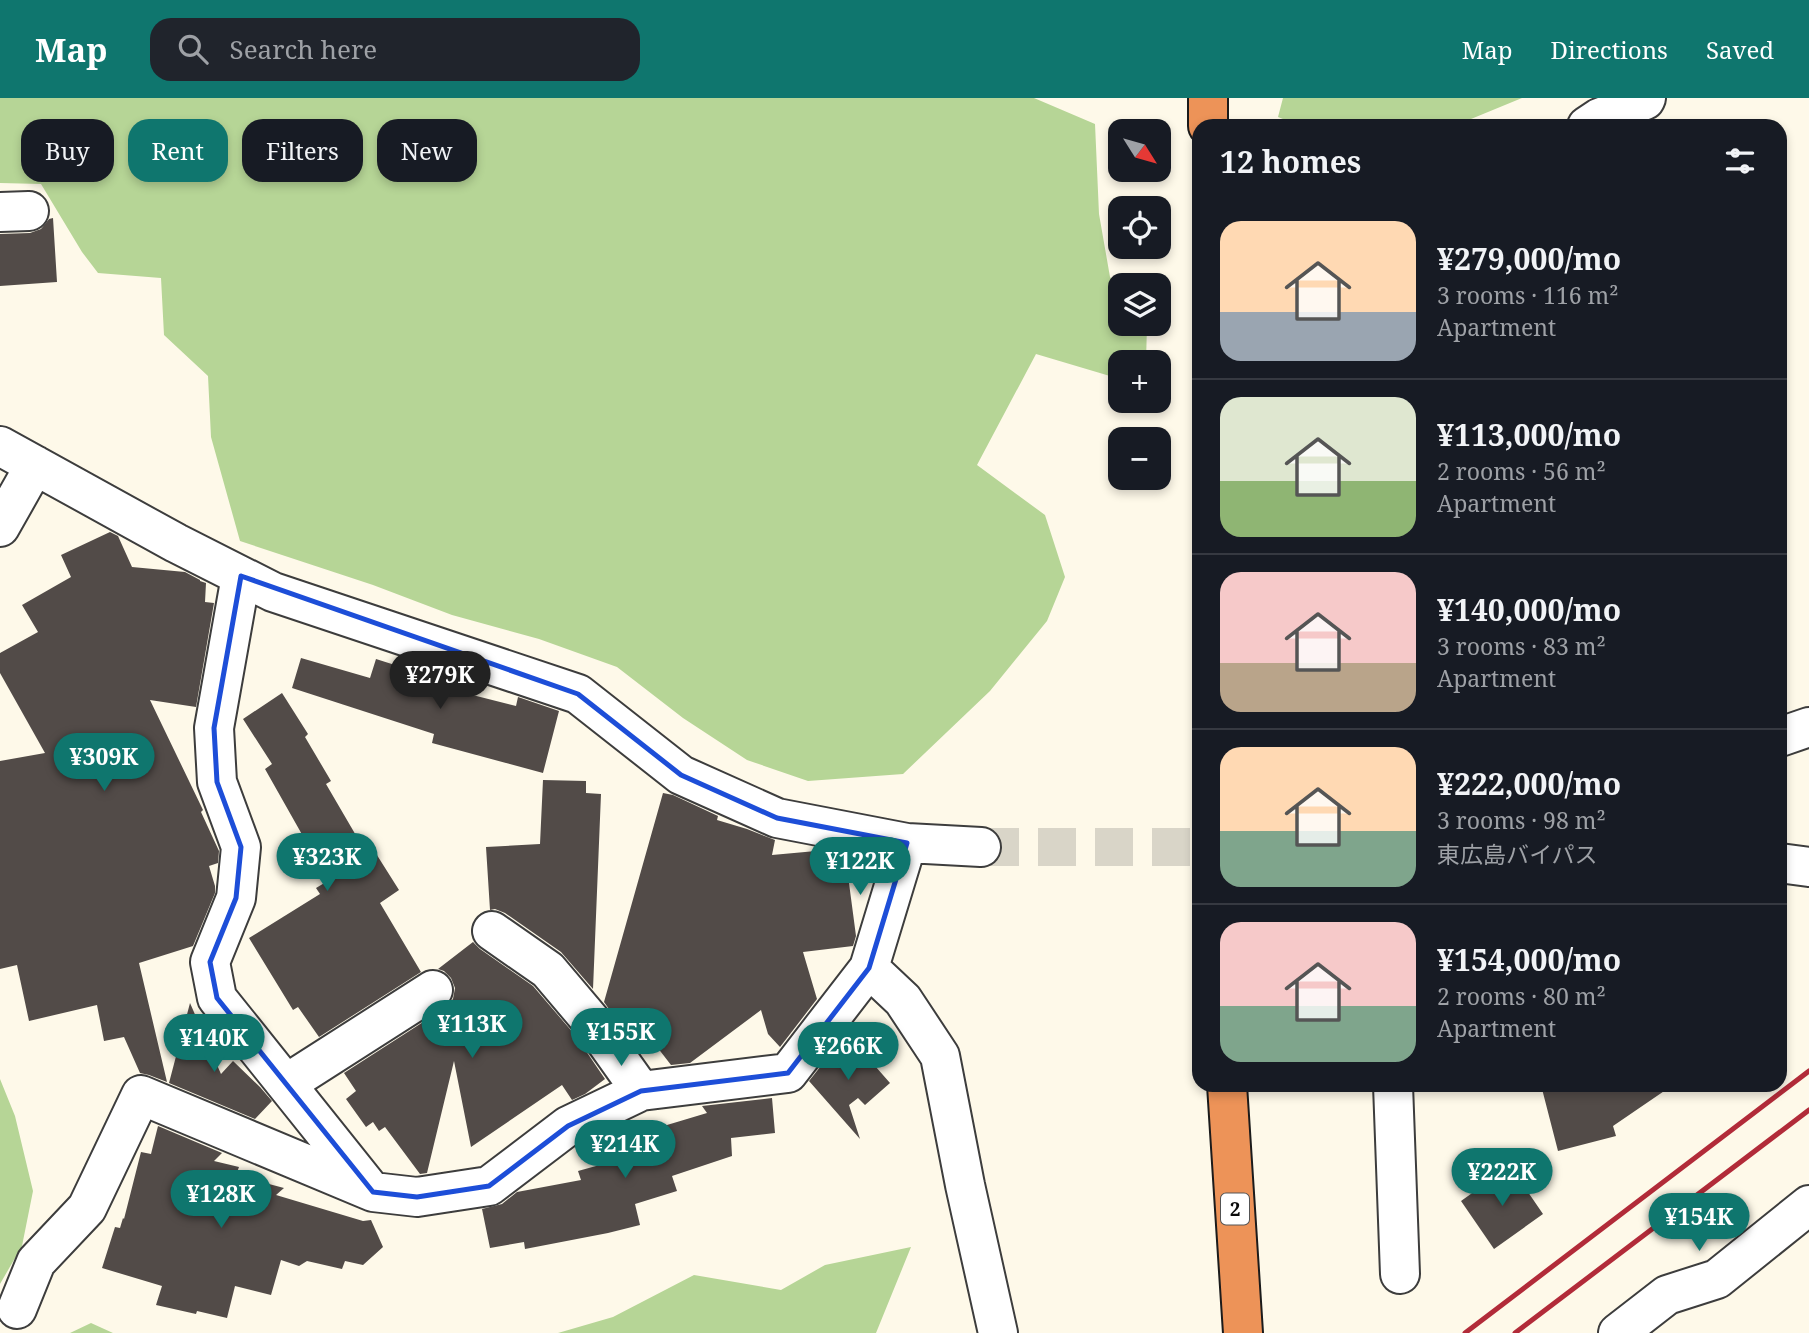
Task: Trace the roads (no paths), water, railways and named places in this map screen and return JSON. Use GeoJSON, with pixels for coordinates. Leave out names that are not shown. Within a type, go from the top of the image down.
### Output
{"type":"FeatureCollection","features":[{"type":"Feature","properties":{"kind":"highway"},"geometry":{"type":"LineString","coordinates":[[1208,98],[1208,119]]}},
{"type":"Feature","properties":{"kind":"highway","name":"2"},"geometry":{"type":"LineString","coordinates":[[1227,1092],[1243,1333]]}},
{"type":"Feature","properties":{"kind":"street"},"geometry":{"type":"LineString","coordinates":[[1598,119],[1646,98]]}},
{"type":"Feature","properties":{"kind":"street"},"geometry":{"type":"LineString","coordinates":[[0,446],[176,543],[273,592],[578,694],[681,775],[777,818],[907,843],[981,847]]}},
{"type":"Feature","properties":{"kind":"street"},"geometry":{"type":"LineString","coordinates":[[0,527],[35,465]]}},
{"type":"Feature","properties":{"kind":"street"},"geometry":{"type":"LineString","coordinates":[[241,576],[214,728],[217,782],[241,847],[236,898],[210,962],[217,999],[373,1192]]}},
{"type":"Feature","properties":{"kind":"street"},"geometry":{"type":"LineString","coordinates":[[1787,735],[1809,727]]}},
{"type":"Feature","properties":{"kind":"street"},"geometry":{"type":"LineString","coordinates":[[17,1309],[36,1262],[87,1208],[141,1096],[373,1192],[417,1197],[489,1186],[568,1126],[641,1091],[788,1073],[869,968],[907,843]]}},
{"type":"Feature","properties":{"kind":"street"},"geometry":{"type":"LineString","coordinates":[[1787,864],[1809,867]]}},
{"type":"Feature","properties":{"kind":"street"},"geometry":{"type":"LineString","coordinates":[[492,931],[548,970],[592,1022],[641,1091]]}},
{"type":"Feature","properties":{"kind":"street"},"geometry":{"type":"LineString","coordinates":[[869,968],[903,1000],[940,1056],[998,1333]]}},
{"type":"Feature","properties":{"kind":"street"},"geometry":{"type":"LineString","coordinates":[[286,1084],[433,990]]}},
{"type":"Feature","properties":{"kind":"street"},"geometry":{"type":"LineString","coordinates":[[1393,1092],[1400,1274]]}},
{"type":"Feature","properties":{"kind":"street"},"geometry":{"type":"LineString","coordinates":[[1618,1333],[1667,1295],[1717,1279],[1809,1205]]}},
{"type":"Feature","properties":{"kind":"tunnel"},"geometry":{"type":"LineString","coordinates":[[981,847],[1192,847]]}},
{"type":"Feature","properties":{"kind":"railway"},"geometry":{"type":"LineString","coordinates":[[1787,1088],[1809,1071]]}},
{"type":"Feature","properties":{"kind":"railway"},"geometry":{"type":"LineString","coordinates":[[1465,1333],[1781,1092]]}},
{"type":"Feature","properties":{"kind":"railway"},"geometry":{"type":"LineString","coordinates":[[1515,1333],[1809,1110]]}}]}
